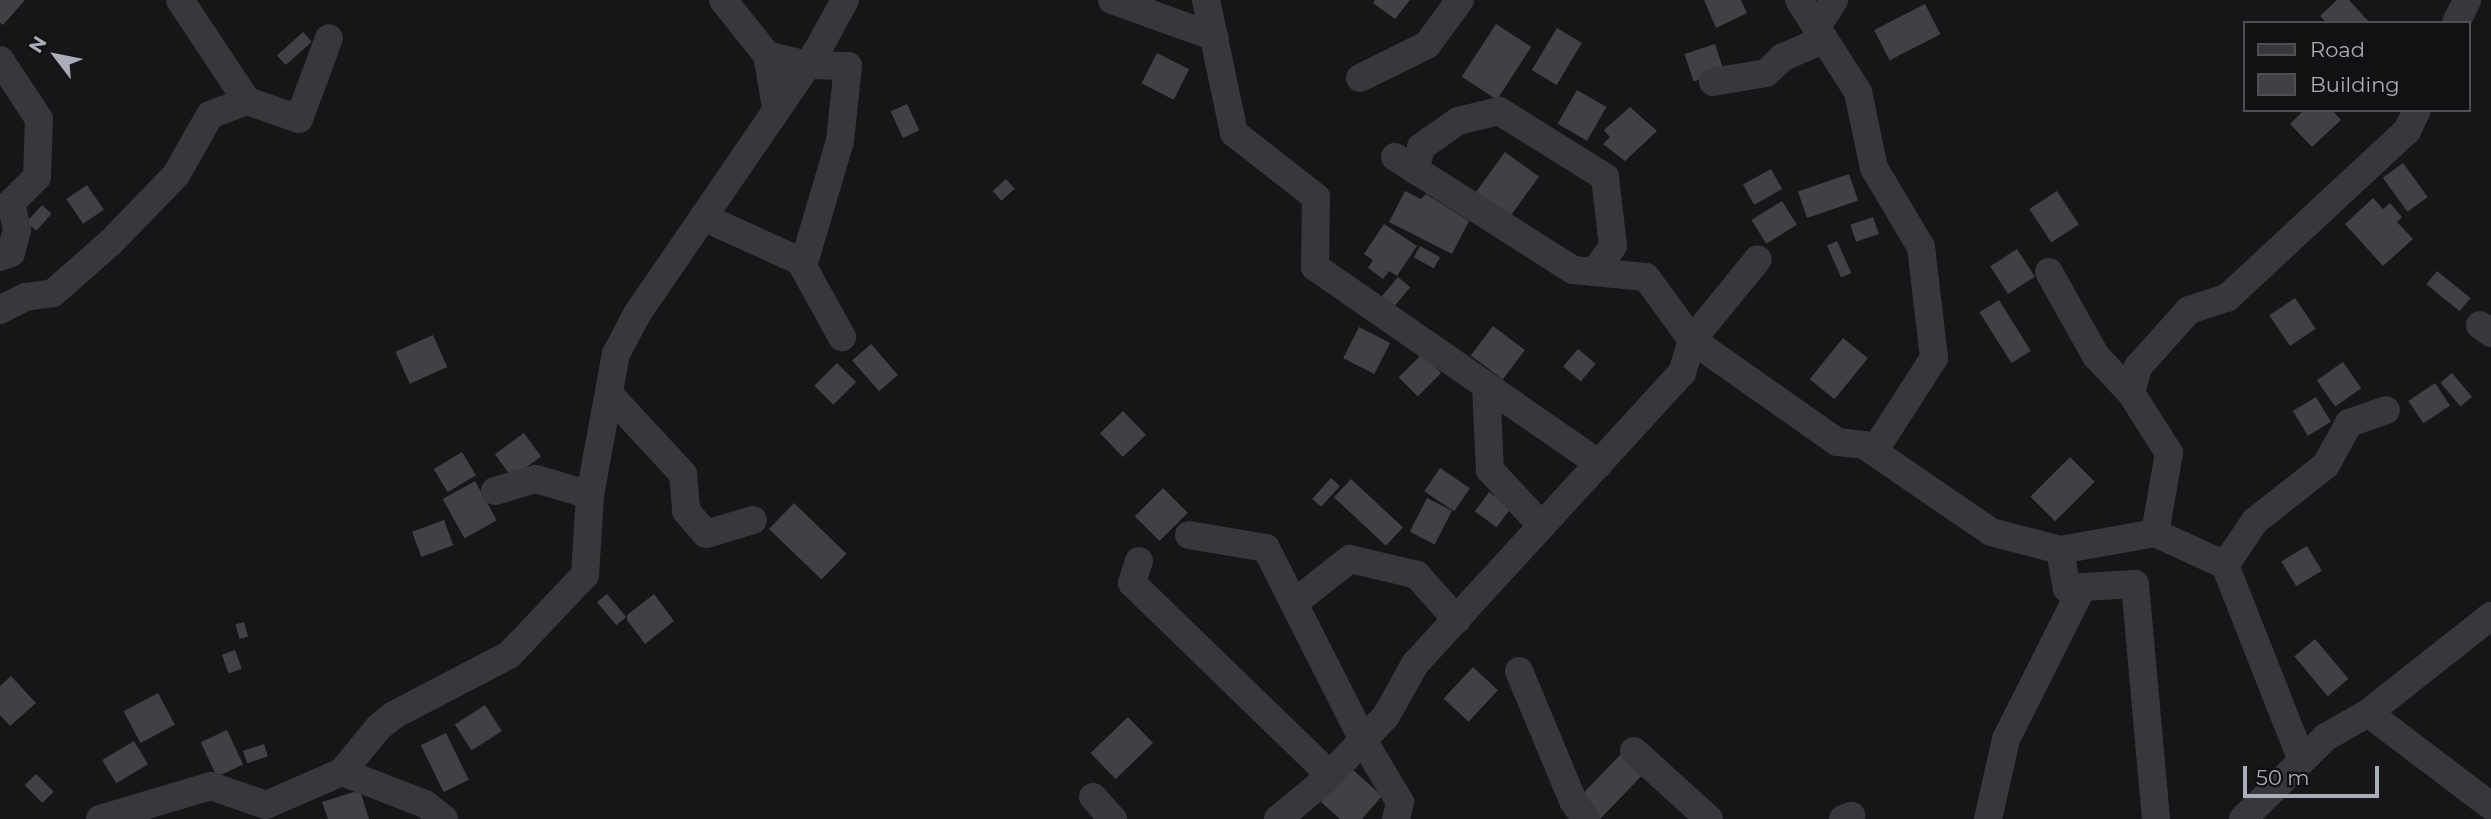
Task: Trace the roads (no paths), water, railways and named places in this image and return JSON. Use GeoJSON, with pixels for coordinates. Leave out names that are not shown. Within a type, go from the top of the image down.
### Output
{"type":"FeatureCollection","features":[{"type":"Feature","properties":{"kind":"street"},"geometry":{"type":"LineString","coordinates":[[180,0],[247,101],[299,119],[329,38]]}},
{"type":"Feature","properties":{"kind":"street"},"geometry":{"type":"LineString","coordinates":[[723,0],[767,55],[776,107]]}},
{"type":"Feature","properties":{"kind":"street"},"geometry":{"type":"LineString","coordinates":[[100,819],[211,786],[266,805],[342,772],[379,727],[394,715],[509,655],[585,575],[590,495],[616,354],[637,314],[807,65],[845,0]]}},
{"type":"Feature","properties":{"kind":"street"},"geometry":{"type":"LineString","coordinates":[[1112,0],[1215,37]]}},
{"type":"Feature","properties":{"kind":"street"},"geometry":{"type":"LineString","coordinates":[[1206,0],[1234,134],[1316,197],[1315,267],[1600,464]]}},
{"type":"Feature","properties":{"kind":"street"},"geometry":{"type":"LineString","coordinates":[[1360,78],[1426,45],[1461,0]]}},
{"type":"Feature","properties":{"kind":"street"},"geometry":{"type":"LineString","coordinates":[[1799,0],[1858,92],[1874,168],[1921,247],[1934,358],[1874,450]]}},
{"type":"Feature","properties":{"kind":"street"},"geometry":{"type":"LineString","coordinates":[[1713,82],[1766,73],[1783,57],[1819,34],[1834,0]]}},
{"type":"Feature","properties":{"kind":"street"},"geometry":{"type":"LineString","coordinates":[[2457,21],[2467,0]]}},
{"type":"Feature","properties":{"kind":"street"},"geometry":{"type":"LineString","coordinates":[[767,55],[807,65],[848,66],[840,141],[803,266]]}},
{"type":"Feature","properties":{"kind":"street"},"geometry":{"type":"LineString","coordinates":[[0,60],[39,119],[37,177],[11,202],[17,230],[11,253],[0,257]]}},
{"type":"Feature","properties":{"kind":"street"},"geometry":{"type":"LineString","coordinates":[[0,310],[26,298],[53,293],[111,242],[176,175],[210,115],[247,101]]}},
{"type":"Feature","properties":{"kind":"street"},"geometry":{"type":"LineString","coordinates":[[1595,272],[1613,246],[1605,177],[1500,111],[1458,121],[1420,147],[1405,164],[1573,270],[1646,277],[1692,340],[1837,442],[1874,450],[1991,532],[2060,550],[2155,533],[2224,565],[2293,729],[2301,758]]}},
{"type":"Feature","properties":{"kind":"street"},"geometry":{"type":"LineString","coordinates":[[2131,394],[2137,367],[2189,310],[2227,298],[2407,131],[2416,112]]}},
{"type":"Feature","properties":{"kind":"street"},"geometry":{"type":"LineString","coordinates":[[703,217],[803,266],[842,337]]}},
{"type":"Feature","properties":{"kind":"street"},"geometry":{"type":"LineString","coordinates":[[1278,819],[1329,775],[1386,716],[1415,664],[1682,373],[1692,340],[1758,259]]}},
{"type":"Feature","properties":{"kind":"street"},"geometry":{"type":"LineString","coordinates":[[2049,272],[2096,356],[2131,394],[2169,453],[2155,533]]}},
{"type":"Feature","properties":{"kind":"street"},"geometry":{"type":"LineString","coordinates":[[1486,386],[1490,470],[1542,526]]}},
{"type":"Feature","properties":{"kind":"street"},"geometry":{"type":"LineString","coordinates":[[609,394],[683,474],[687,511],[706,534],[754,520]]}},
{"type":"Feature","properties":{"kind":"street"},"geometry":{"type":"LineString","coordinates":[[2224,565],[2255,521],[2326,466],[2350,423],[2386,410]]}},
{"type":"Feature","properties":{"kind":"street"},"geometry":{"type":"LineString","coordinates":[[495,491],[536,479],[590,495]]}},
{"type":"Feature","properties":{"kind":"street"},"geometry":{"type":"LineString","coordinates":[[1189,536],[1266,548],[1363,740],[1400,802],[1396,819]]}},
{"type":"Feature","properties":{"kind":"street"},"geometry":{"type":"LineString","coordinates":[[2060,550],[2067,589],[2135,584],[2156,819]]}},
{"type":"Feature","properties":{"kind":"street"},"geometry":{"type":"LineString","coordinates":[[1294,603],[1350,559],[1417,575],[1457,620]]}},
{"type":"Feature","properties":{"kind":"street"},"geometry":{"type":"LineString","coordinates":[[1139,561],[1132,583],[1329,775]]}},
{"type":"Feature","properties":{"kind":"street"},"geometry":{"type":"LineString","coordinates":[[1988,819],[2006,739],[2082,588]]}},
{"type":"Feature","properties":{"kind":"street"},"geometry":{"type":"LineString","coordinates":[[2243,819],[2301,758],[2368,713],[2491,616]]}},
{"type":"Feature","properties":{"kind":"street"},"geometry":{"type":"LineString","coordinates":[[1519,671],[1573,801],[1586,819]]}},
{"type":"Feature","properties":{"kind":"street"},"geometry":{"type":"LineString","coordinates":[[2368,713],[2491,806]]}},
{"type":"Feature","properties":{"kind":"street"},"geometry":{"type":"LineString","coordinates":[[1634,751],[1709,819]]}},
{"type":"Feature","properties":{"kind":"street"},"geometry":{"type":"LineString","coordinates":[[342,772],[425,804],[444,819]]}},
{"type":"Feature","properties":{"kind":"street"},"geometry":{"type":"LineString","coordinates":[[1093,797],[1113,819]]}}]}
